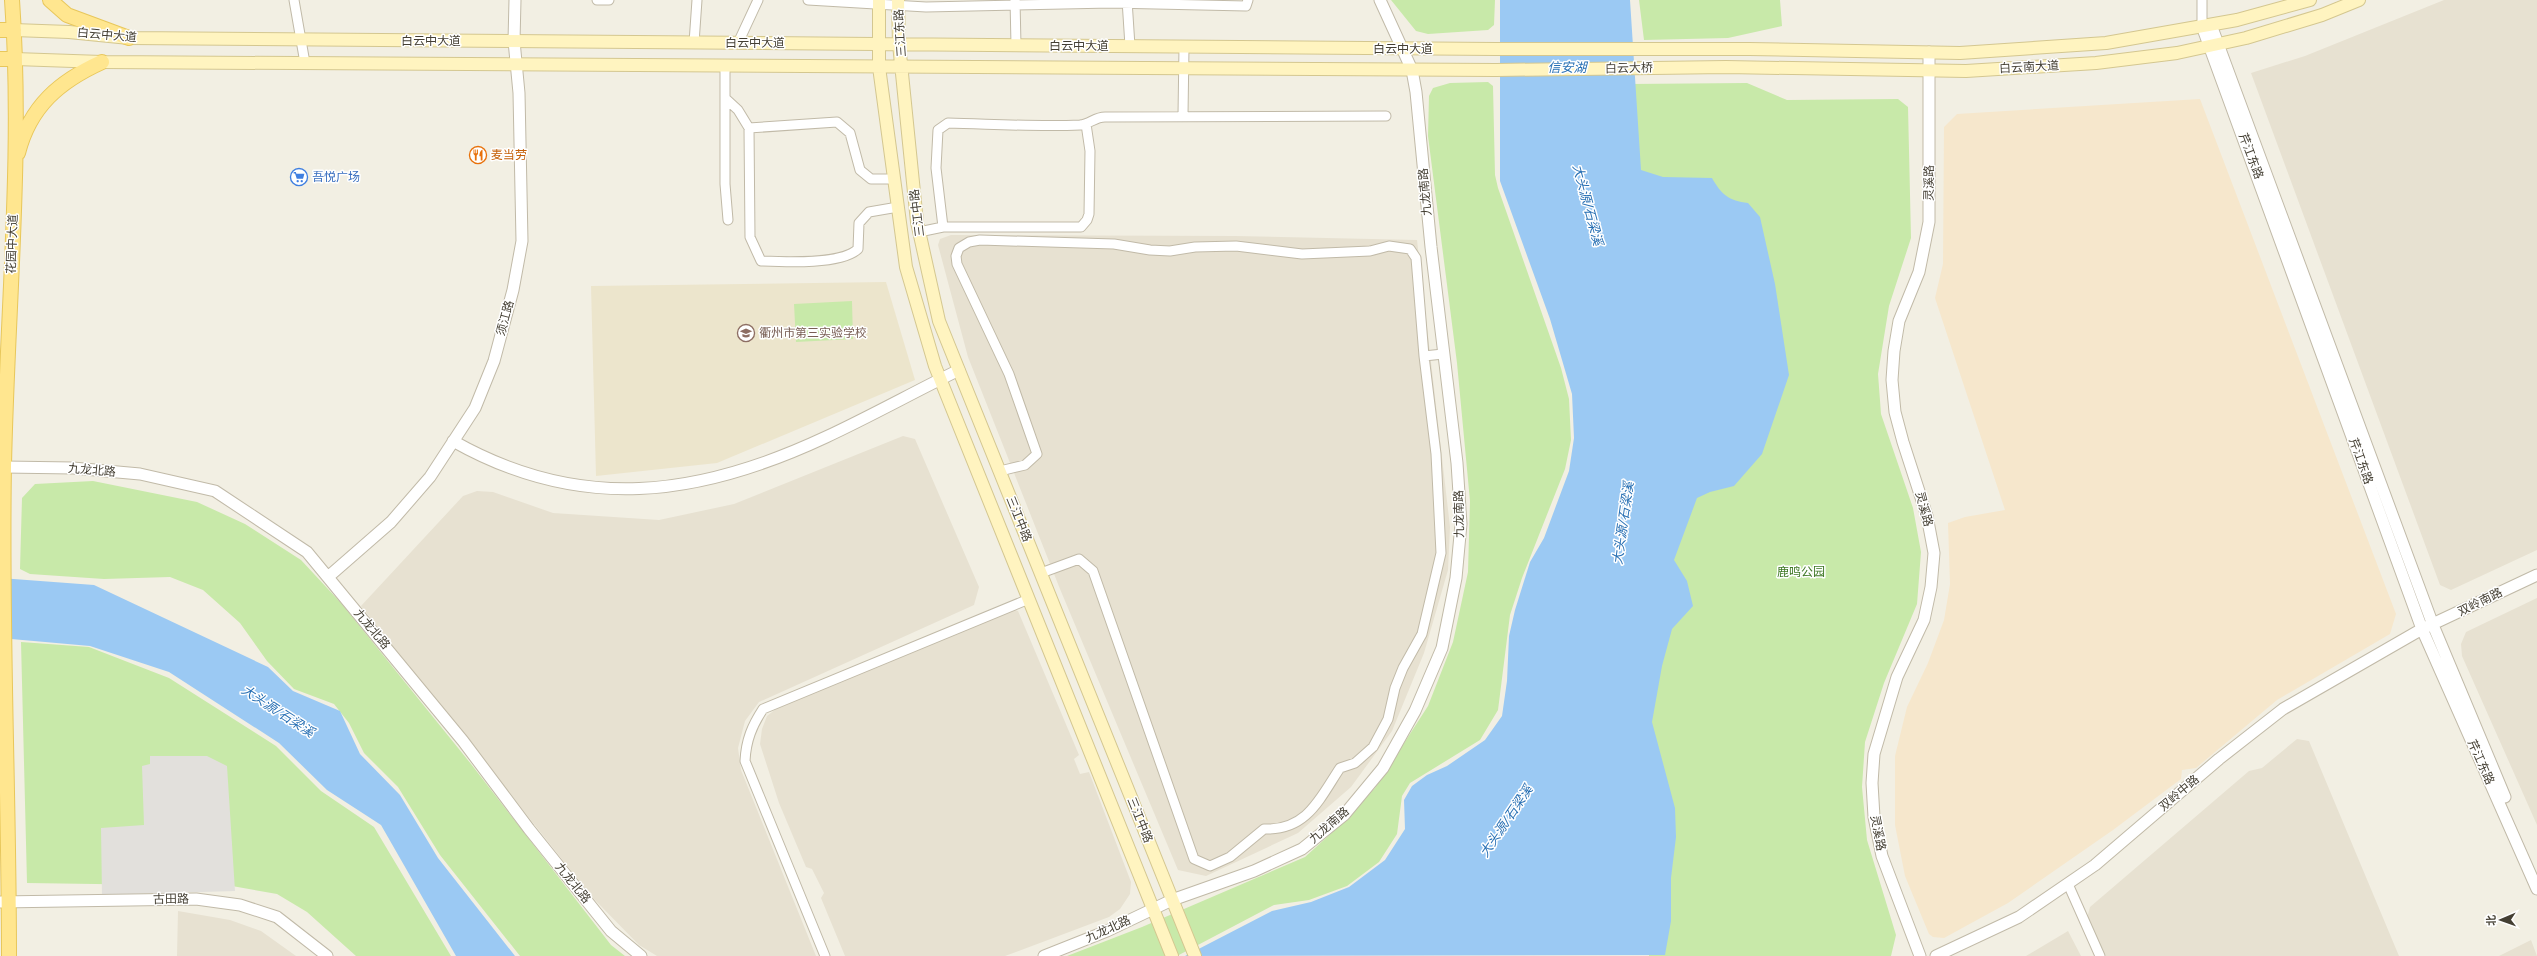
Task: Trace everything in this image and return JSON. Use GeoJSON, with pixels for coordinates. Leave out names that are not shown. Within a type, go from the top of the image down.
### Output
{"type":"FeatureCollection","features":[{"type":"Feature","properties":{"kind":"main road","name":"花园中大道"},"geometry":{"type":"LineString","coordinates":[[9,956],[4,902],[4,466],[15,164],[15,59],[12,0]]}},
{"type":"Feature","properties":{"kind":"main road"},"geometry":{"type":"LineString","coordinates":[[50,0],[67,15],[129,38]]}},
{"type":"Feature","properties":{"kind":"main road","name":"白云南大道"},"geometry":{"type":"LineString","coordinates":[[1690,50],[1960,53],[2106,43],[2206,26],[2310,0]]}},
{"type":"Feature","properties":{"kind":"main road","name":"白云南大道"},"geometry":{"type":"LineString","coordinates":[[1690,68],[1966,71],[2096,63],[2177,53],[2213,45],[2322,15],[2360,0]]}},
{"type":"Feature","properties":{"kind":"main road","name":"三江东路"},"geometry":{"type":"LineString","coordinates":[[878,2],[879,67]]}},
{"type":"Feature","properties":{"kind":"main road","name":"三江东路"},"geometry":{"type":"LineString","coordinates":[[898,3],[899,44],[902,67]]}},
{"type":"Feature","properties":{"kind":"main road"},"geometry":{"type":"LineString","coordinates":[[0,30],[14,30]]}},
{"type":"Feature","properties":{"kind":"main road","name":"白云中大道"},"geometry":{"type":"LineString","coordinates":[[14,30],[69,32],[129,38],[1496,49]]}},
{"type":"Feature","properties":{"kind":"main road","name":"白云大桥"},"geometry":{"type":"LineString","coordinates":[[1496,49],[1690,50]]}},
{"type":"Feature","properties":{"kind":"main road"},"geometry":{"type":"LineString","coordinates":[[0,59],[15,59]]}},
{"type":"Feature","properties":{"kind":"main road","name":"白云中大道"},"geometry":{"type":"LineString","coordinates":[[15,59],[102,62],[1496,70]]}},
{"type":"Feature","properties":{"kind":"main road"},"geometry":{"type":"LineString","coordinates":[[15,164],[30,124],[44,100],[80,72],[102,62]]}},
{"type":"Feature","properties":{"kind":"main road","name":"三江中路"},"geometry":{"type":"LineString","coordinates":[[879,67],[906,267],[940,379],[1172,956]]}},
{"type":"Feature","properties":{"kind":"main road","name":"三江中路"},"geometry":{"type":"LineString","coordinates":[[902,67],[919,232],[939,321],[1195,956]]}},
{"type":"Feature","properties":{"kind":"main road","name":"白云大桥"},"geometry":{"type":"LineString","coordinates":[[1496,70],[1690,68]]}},
{"type":"Feature","properties":{"kind":"street"},"geometry":{"type":"LineString","coordinates":[[294,0],[305,63]]}},
{"type":"Feature","properties":{"kind":"street","name":"须江路"},"geometry":{"type":"LineString","coordinates":[[328,577],[391,522],[430,477],[475,408],[494,360],[513,290],[522,241],[519,93],[514,41],[515,0]]}},
{"type":"Feature","properties":{"kind":"street"},"geometry":{"type":"LineString","coordinates":[[597,0],[609,0]]}},
{"type":"Feature","properties":{"kind":"street"},"geometry":{"type":"LineString","coordinates":[[694,43],[697,0]]}},
{"type":"Feature","properties":{"kind":"street"},"geometry":{"type":"LineString","coordinates":[[738,43],[758,0]]}},
{"type":"Feature","properties":{"kind":"street"},"geometry":{"type":"LineString","coordinates":[[808,0],[898,3],[1127,2],[1209,4],[1233,7],[1246,6],[1248,0]]}},
{"type":"Feature","properties":{"kind":"street","name":"九龙南路"},"geometry":{"type":"LineString","coordinates":[[1172,900],[1254,871],[1302,849],[1344,815],[1383,768],[1414,711],[1442,648],[1456,578],[1461,524],[1457,463],[1443,354],[1418,113],[1412,70],[1380,0]]}},
{"type":"Feature","properties":{"kind":"street"},"geometry":{"type":"LineString","coordinates":[[1015,2],[1016,45]]}},
{"type":"Feature","properties":{"kind":"street"},"geometry":{"type":"LineString","coordinates":[[1127,2],[1130,46]]}},
{"type":"Feature","properties":{"kind":"street"},"geometry":{"type":"LineString","coordinates":[[2202,3],[2206,26]]}},
{"type":"Feature","properties":{"kind":"street","name":"芹江东路"},"geometry":{"type":"LineString","coordinates":[[2206,26],[2433,625],[2537,873]]}},
{"type":"Feature","properties":{"kind":"street","name":"芹江东路"},"geometry":{"type":"LineString","coordinates":[[2213,45],[2422,629],[2537,888]]}},
{"type":"Feature","properties":{"kind":"street"},"geometry":{"type":"LineString","coordinates":[[1183,115],[1184,47]]}},
{"type":"Feature","properties":{"kind":"street","name":"灵溪路"},"geometry":{"type":"LineString","coordinates":[[1920,956],[1882,856],[1874,817],[1872,782],[1874,754],[1897,677],[1924,620],[1934,553],[1927,516],[1902,442],[1895,412],[1892,380],[1899,321],[1919,272],[1928,222],[1929,52]]}},
{"type":"Feature","properties":{"kind":"street"},"geometry":{"type":"LineString","coordinates":[[725,65],[725,176],[728,220]]}},
{"type":"Feature","properties":{"kind":"street"},"geometry":{"type":"LineString","coordinates":[[725,98],[738,110],[749,128],[750,237],[761,261],[810,260],[852,254],[858,249],[859,223],[869,212],[898,206]]}},
{"type":"Feature","properties":{"kind":"street"},"geometry":{"type":"LineString","coordinates":[[943,227],[936,168],[938,130],[943,125],[948,123],[1086,124],[1101,117],[1183,115],[1386,116]]}},
{"type":"Feature","properties":{"kind":"street"},"geometry":{"type":"LineString","coordinates":[[749,128],[837,122],[850,133],[860,170],[871,179],[894,179]]}},
{"type":"Feature","properties":{"kind":"street"},"geometry":{"type":"LineString","coordinates":[[919,232],[943,227],[1080,227],[1087,220],[1089,214],[1090,159],[1086,124]]}},
{"type":"Feature","properties":{"kind":"street"},"geometry":{"type":"LineString","coordinates":[[1000,472],[1025,465],[1037,454],[1009,374],[957,264],[956,256],[959,248],[969,242],[988,240],[1114,244],[1150,250],[1170,251],[1196,247],[1236,246],[1302,254],[1370,251],[1389,246],[1403,246],[1410,249],[1416,258],[1424,356],[1436,454],[1441,553],[1422,634],[1402,668],[1394,688],[1388,719],[1373,747],[1355,763],[1340,768],[1325,790],[1321,800],[1311,812],[1277,830],[1264,829],[1230,857],[1210,866],[1194,859],[1093,571],[1079,559],[1041,573]]}},
{"type":"Feature","properties":{"kind":"street"},"geometry":{"type":"LineString","coordinates":[[1424,356],[1443,354]]}},
{"type":"Feature","properties":{"kind":"street"},"geometry":{"type":"LineString","coordinates":[[453,441],[484,458],[524,474],[561,483],[595,489],[632,490],[676,484],[729,475],[825,438],[959,370]]}},
{"type":"Feature","properties":{"kind":"street","name":"九龙北路"},"geometry":{"type":"LineString","coordinates":[[4,466],[73,468],[140,474],[216,491],[307,552],[463,741],[529,829],[611,931],[641,956]]}},
{"type":"Feature","properties":{"kind":"street","name":"双岭南路"},"geometry":{"type":"LineString","coordinates":[[2422,629],[2537,575]]}},
{"type":"Feature","properties":{"kind":"street"},"geometry":{"type":"LineString","coordinates":[[826,956],[745,761],[746,748],[751,727],[763,709],[1029,599]]}},
{"type":"Feature","properties":{"kind":"street","name":"双岭中路"},"geometry":{"type":"LineString","coordinates":[[1936,956],[2019,917],[2095,865],[2219,759],[2283,709],[2422,629]]}},
{"type":"Feature","properties":{"kind":"street"},"geometry":{"type":"LineString","coordinates":[[2068,884],[2100,956]]}},
{"type":"Feature","properties":{"kind":"street","name":"古田路"},"geometry":{"type":"LineString","coordinates":[[4,902],[196,899],[240,905],[277,917],[327,956]]}},
{"type":"Feature","properties":{"kind":"street","name":"九龙北路"},"geometry":{"type":"LineString","coordinates":[[1044,956],[1107,931],[1172,900]]}},
{"type":"Feature","properties":{"kind":"shaded area"},"geometry":{"type":"Polygon","coordinates":[[[2444,0],[2537,0],[2537,550],[2451,590],[2440,585],[2251,73],[2305,56],[2444,0]]]}},
{"type":"Feature","properties":{"kind":"shaded area"},"geometry":{"type":"Polygon","coordinates":[[[2200,99],[2396,614],[2390,634],[2277,700],[2196,768],[2182,770],[2181,779],[2113,830],[2008,903],[1944,938],[1933,937],[1929,934],[1905,876],[1895,825],[1895,756],[1907,707],[1928,663],[1944,620],[1950,584],[1948,523],[1965,517],[2005,510],[1935,298],[1943,264],[1944,127],[1957,114],[2200,99]]]}},
{"type":"Feature","properties":{"kind":"shaded area"},"geometry":{"type":"Polygon","coordinates":[[[951,235],[1235,236],[1417,240],[1450,527],[1448,570],[1424,653],[1392,731],[1351,787],[1298,833],[1206,876],[1178,870],[1060,589],[968,357],[938,245],[940,239],[951,235]]]}},
{"type":"Feature","properties":{"kind":"shaded area","name":"衢州市第三实验学校"},"geometry":{"type":"Polygon","coordinates":[[[886,282],[915,380],[717,463],[596,476],[591,286],[886,282]]]}},
{"type":"Feature","properties":{"kind":"shaded area"},"geometry":{"type":"Polygon","coordinates":[[[903,436],[915,439],[979,587],[974,605],[759,702],[745,721],[738,748],[741,770],[816,956],[657,956],[639,945],[592,897],[361,606],[463,496],[477,491],[493,492],[553,513],[659,520],[734,504],[903,436]]]}},
{"type":"Feature","properties":{"kind":"shaded area"},"geometry":{"type":"Polygon","coordinates":[[[2537,598],[2537,825],[2462,656],[2461,644],[2466,632],[2537,598]]]}},
{"type":"Feature","properties":{"kind":"shaded area"},"geometry":{"type":"Polygon","coordinates":[[[1008,608],[1018,611],[1079,755],[1074,759],[1080,774],[1089,772],[1131,882],[1130,894],[1120,909],[1109,917],[1005,956],[845,956],[821,898],[824,893],[812,869],[806,867],[779,803],[760,744],[762,729],[767,716],[787,700],[1008,608]]]}},
{"type":"Feature","properties":{"kind":"shaded area"},"geometry":{"type":"Polygon","coordinates":[[[2297,739],[2309,741],[2399,956],[2106,956],[2087,918],[2090,907],[2249,771],[2262,768],[2297,739]]]}},
{"type":"Feature","properties":{"kind":"shaded area"},"geometry":{"type":"Polygon","coordinates":[[[150,756],[207,756],[227,766],[235,891],[102,895],[101,828],[144,825],[142,766],[150,764],[150,756]]]}},
{"type":"Feature","properties":{"kind":"shaded area"},"geometry":{"type":"Polygon","coordinates":[[[178,911],[230,920],[261,931],[296,956],[177,956],[178,911]]]}},
{"type":"Feature","properties":{"kind":"shaded area"},"geometry":{"type":"Polygon","coordinates":[[[2068,931],[2081,956],[2026,956],[2068,931]]]}},
{"type":"Feature","properties":{"kind":"shaded area"},"geometry":{"type":"Polygon","coordinates":[[[2531,940],[2537,956],[2499,956],[2531,940]]]}},
{"type":"Feature","properties":{"kind":"green space"},"geometry":{"type":"Polygon","coordinates":[[[1391,0],[1495,0],[1494,25],[1488,30],[1428,34],[1416,31],[1391,0]]]}},
{"type":"Feature","properties":{"kind":"green space"},"geometry":{"type":"Polygon","coordinates":[[[1639,0],[1780,0],[1782,26],[1728,38],[1644,40],[1639,0]]]}},
{"type":"Feature","properties":{"kind":"green space"},"geometry":{"type":"Polygon","coordinates":[[[1488,82],[1493,86],[1495,175],[1498,188],[1561,368],[1569,399],[1571,440],[1565,469],[1522,578],[1510,615],[1498,710],[1480,740],[1410,783],[1402,796],[1397,834],[1379,862],[1347,886],[1309,900],[1274,905],[1177,956],[1067,956],[1142,927],[1305,857],[1337,828],[1375,788],[1428,706],[1453,642],[1468,572],[1470,501],[1457,363],[1428,136],[1429,96],[1433,88],[1450,83],[1488,82]]]}},
{"type":"Feature","properties":{"kind":"green space","name":"鹿鸣公园"},"geometry":{"type":"Polygon","coordinates":[[[1747,83],[1787,100],[1898,99],[1908,107],[1911,238],[1889,306],[1878,374],[1881,414],[1913,508],[1921,552],[1917,604],[1884,683],[1865,742],[1862,787],[1867,840],[1896,935],[1891,956],[1649,956],[1646,722],[1671,563],[1650,181],[1636,172],[1629,84],[1747,83]]]}},
{"type":"Feature","properties":{"kind":"green space"},"geometry":{"type":"Polygon","coordinates":[[[852,301],[853,339],[796,342],[794,304],[852,301]]]}},
{"type":"Feature","properties":{"kind":"green space"},"geometry":{"type":"Polygon","coordinates":[[[93,481],[197,502],[245,524],[301,560],[341,603],[471,764],[611,945],[625,956],[520,956],[440,855],[398,787],[364,753],[349,723],[334,704],[294,689],[267,661],[240,623],[203,590],[170,577],[104,579],[30,574],[20,569],[22,498],[35,484],[93,481]]]}},
{"type":"Feature","properties":{"kind":"green space"},"geometry":{"type":"Polygon","coordinates":[[[21,642],[89,647],[169,678],[276,746],[321,791],[374,827],[451,956],[356,956],[307,912],[277,894],[232,886],[27,883],[21,642]]]}},
{"type":"Feature","properties":{"kind":"water"},"geometry":{"type":"Polygon","coordinates":[[[1500,0],[1630,0],[1641,170],[1663,177],[1712,178],[1726,196],[1748,203],[1760,217],[1775,284],[1789,375],[1762,454],[1734,486],[1710,492],[1697,498],[1674,560],[1687,581],[1693,606],[1672,629],[1662,666],[1652,722],[1675,808],[1676,837],[1671,878],[1671,921],[1665,955],[1185,956],[1272,911],[1311,902],[1349,887],[1385,860],[1405,829],[1404,800],[1412,786],[1427,775],[1447,766],[1485,740],[1502,716],[1507,681],[1509,636],[1515,610],[1530,562],[1544,538],[1569,471],[1574,438],[1572,394],[1550,319],[1500,181],[1500,0]]]}},
{"type":"Feature","properties":{"kind":"water","name":"大头源/石梁溪"},"geometry":{"type":"Polygon","coordinates":[[[0,578],[94,585],[268,667],[293,691],[340,711],[360,754],[400,795],[438,858],[515,956],[456,956],[381,825],[327,790],[279,743],[169,672],[90,646],[0,638],[0,578]]]}},
{"type":"Feature","properties":{"kind":"place","name":"麦当劳"},"geometry":{"type":"Point","coordinates":[478,155]}},
{"type":"Feature","properties":{"kind":"place","name":"吾悦广场"},"geometry":{"type":"Point","coordinates":[299,177]}},
{"type":"Feature","properties":{"kind":"place","name":"衢州市第三实验学校"},"geometry":{"type":"Point","coordinates":[746,333]}},
{"type":"Feature","properties":{"kind":"water label","name":"信安湖"},"geometry":{"type":"Point","coordinates":[1567,67]}}]}
